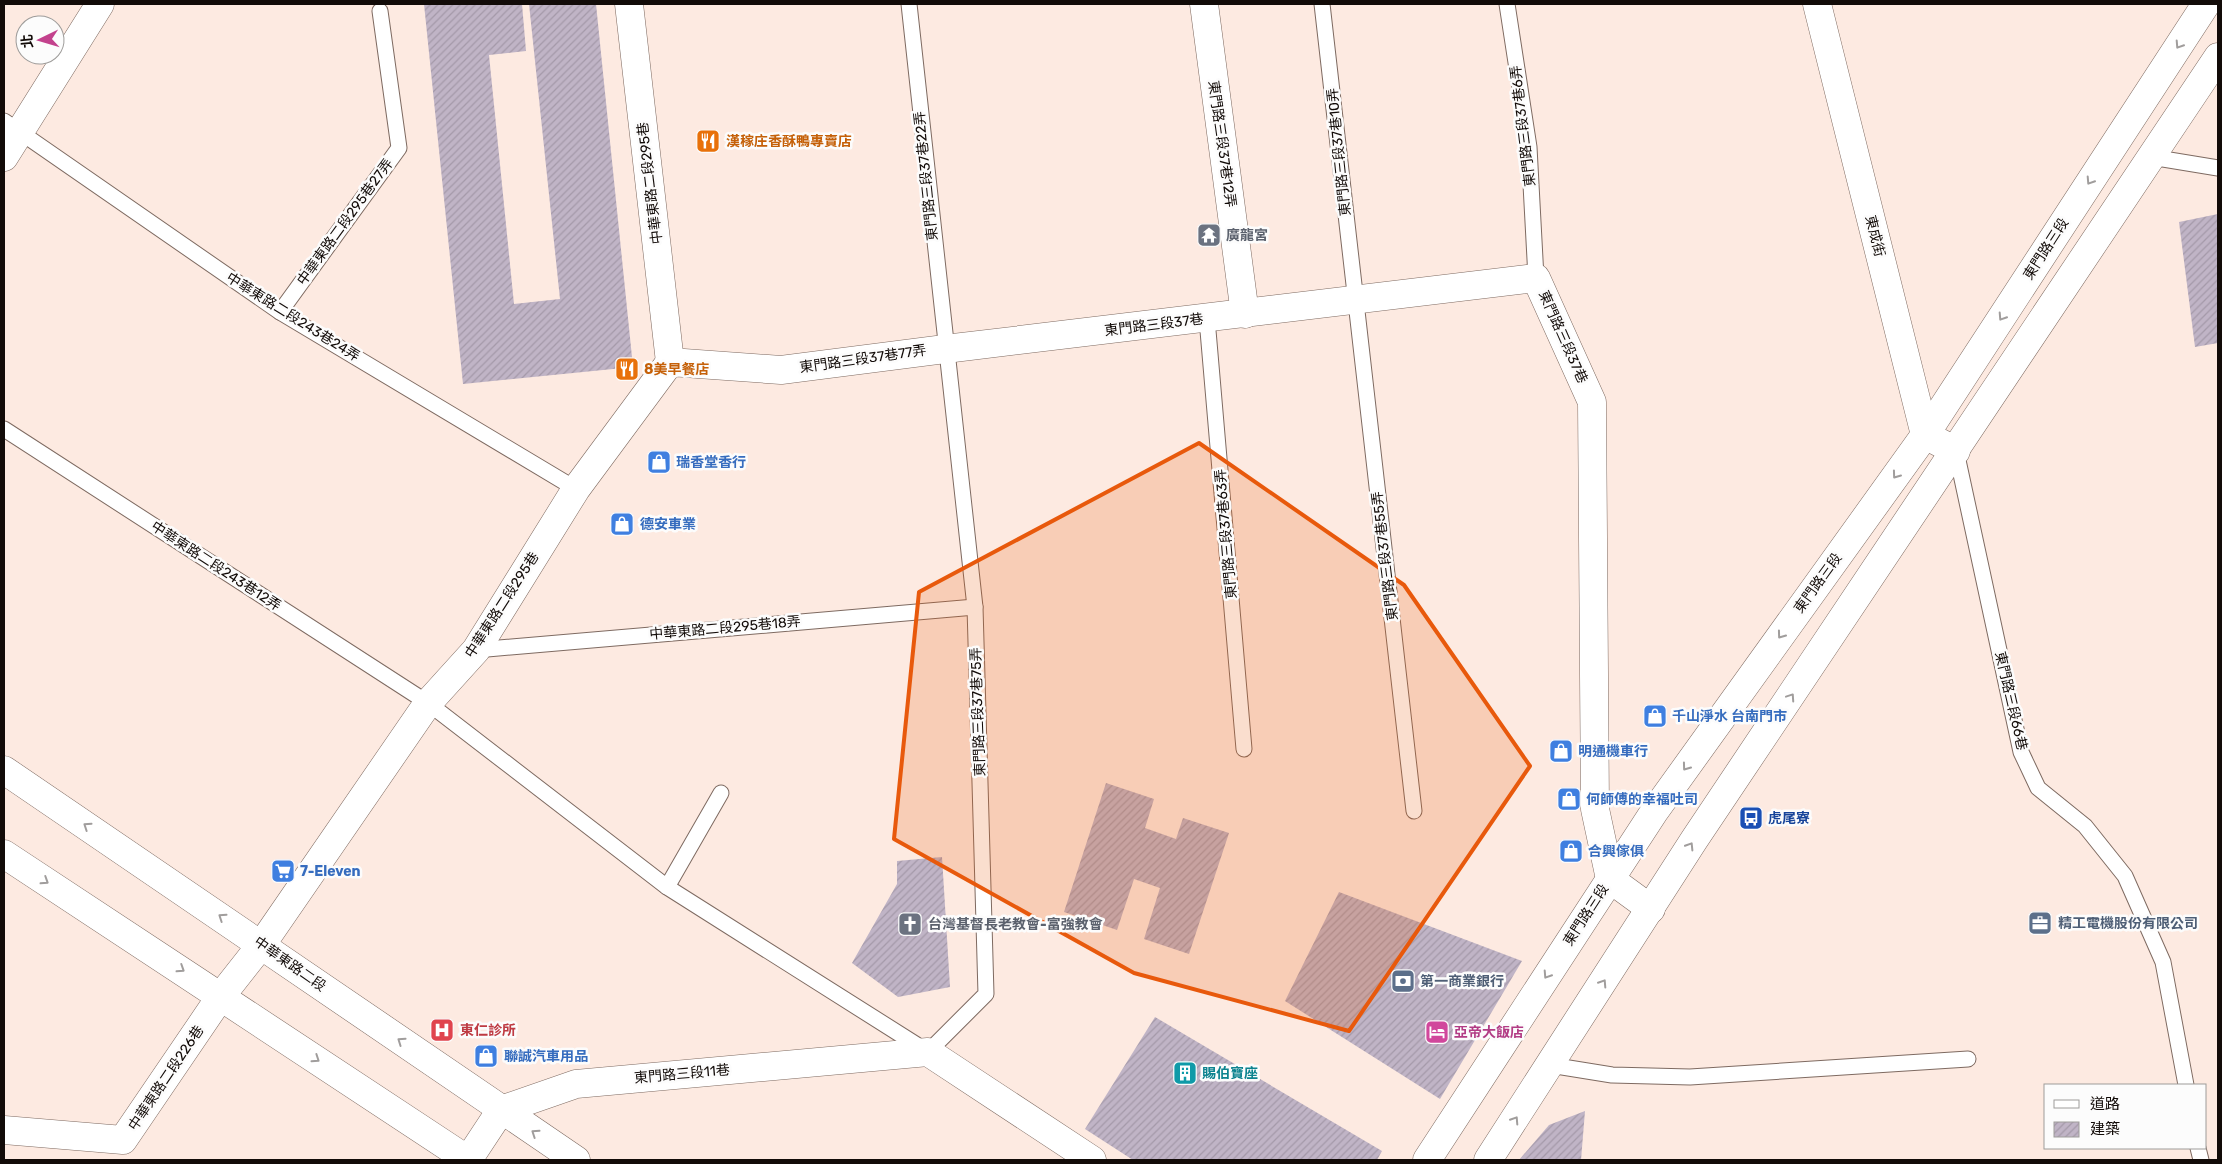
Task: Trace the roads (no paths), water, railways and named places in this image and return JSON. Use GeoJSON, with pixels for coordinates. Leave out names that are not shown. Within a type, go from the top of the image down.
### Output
{"type":"FeatureCollection","features":[{"type":"Feature","properties":{"kind":"street"},"geometry":{"type":"LineString","coordinates":[[4,157],[11,127],[100,4]]}},
{"type":"Feature","properties":{"kind":"street","name":"中華東路二段295巷"},"geometry":{"type":"LineString","coordinates":[[262,944],[428,703],[476,650],[576,489],[670,362],[629,4]]}},
{"type":"Feature","properties":{"kind":"street","name":"東門路三段37巷12弄"},"geometry":{"type":"LineString","coordinates":[[1204,4],[1245,314]]}},
{"type":"Feature","properties":{"kind":"street","name":"東成街"},"geometry":{"type":"LineString","coordinates":[[1817,4],[1925,435]]}},
{"type":"Feature","properties":{"kind":"street","name":"東門路三段"},"geometry":{"type":"LineString","coordinates":[[1427,1160],[1654,812],[1925,435],[2206,4]]}},
{"type":"Feature","properties":{"kind":"street"},"geometry":{"type":"LineString","coordinates":[[1488,1160],[1694,840],[2218,57]]}},
{"type":"Feature","properties":{"kind":"street","name":"東門路三段37巷"},"geometry":{"type":"LineString","coordinates":[[945,348],[1207,319],[1536,278],[1592,402],[1594,809],[1610,879]]}},
{"type":"Feature","properties":{"kind":"street","name":"東門路三段37巷77弄"},"geometry":{"type":"LineString","coordinates":[[670,362],[781,370],[945,348]]}},
{"type":"Feature","properties":{"kind":"street"},"geometry":{"type":"LineString","coordinates":[[1925,435],[1956,451]]}},
{"type":"Feature","properties":{"kind":"street","name":"中華東路二段"},"geometry":{"type":"LineString","coordinates":[[4,770],[262,944],[576,1160]]}},
{"type":"Feature","properties":{"kind":"street"},"geometry":{"type":"LineString","coordinates":[[4,855],[468,1160],[501,1110]]}},
{"type":"Feature","properties":{"kind":"street"},"geometry":{"type":"LineString","coordinates":[[1610,879],[1651,909]]}},
{"type":"Feature","properties":{"kind":"street","name":"中華東路二段226巷"},"geometry":{"type":"LineString","coordinates":[[4,1130],[116,1150],[221,996],[262,944]]}},
{"type":"Feature","properties":{"kind":"street"},"geometry":{"type":"LineString","coordinates":[[928,1052],[1092,1160]]}},
{"type":"Feature","properties":{"kind":"street","name":"東門路三段11巷"},"geometry":{"type":"LineString","coordinates":[[501,1110],[576,1084],[928,1052]]}},
{"type":"Feature","properties":{"kind":"lane","name":"東門路三段37巷22弄"},"geometry":{"type":"LineString","coordinates":[[909,4],[945,348]]}},
{"type":"Feature","properties":{"kind":"lane","name":"東門路三段37巷10弄"},"geometry":{"type":"LineString","coordinates":[[1322,4],[1355,301]]}},
{"type":"Feature","properties":{"kind":"lane","name":"東門路三段37巷6弄"},"geometry":{"type":"LineString","coordinates":[[1506,4],[1529,147],[1536,278]]}},
{"type":"Feature","properties":{"kind":"lane","name":"中華東路二段295巷27弄"},"geometry":{"type":"LineString","coordinates":[[280,312],[399,148],[380,11]]}},
{"type":"Feature","properties":{"kind":"lane","name":"中華東路二段243巷24弄"},"geometry":{"type":"LineString","coordinates":[[11,127],[280,312],[576,489]]}},
{"type":"Feature","properties":{"kind":"lane"},"geometry":{"type":"LineString","coordinates":[[2151,157],[2218,168]]}},
{"type":"Feature","properties":{"kind":"lane","name":"東門路三段37巷55弄"},"geometry":{"type":"LineString","coordinates":[[1355,301],[1414,811]]}},
{"type":"Feature","properties":{"kind":"lane","name":"東門路三段37巷63弄"},"geometry":{"type":"LineString","coordinates":[[1207,319],[1244,749]]}},
{"type":"Feature","properties":{"kind":"lane","name":"東門路三段37巷75弄"},"geometry":{"type":"LineString","coordinates":[[928,1052],[986,994],[975,607],[945,348]]}},
{"type":"Feature","properties":{"kind":"lane","name":"中華東路二段243巷12弄"},"geometry":{"type":"LineString","coordinates":[[4,429],[428,703]]}},
{"type":"Feature","properties":{"kind":"lane","name":"東門路三段66巷"},"geometry":{"type":"LineString","coordinates":[[1956,451],[2021,752],[2038,788],[2085,826],[2125,876],[2163,962],[2186,1084]]}},
{"type":"Feature","properties":{"kind":"lane","name":"中華東路二段295巷18弄"},"geometry":{"type":"LineString","coordinates":[[476,650],[975,607]]}},
{"type":"Feature","properties":{"kind":"lane"},"geometry":{"type":"LineString","coordinates":[[428,703],[667,887],[928,1052]]}},
{"type":"Feature","properties":{"kind":"lane"},"geometry":{"type":"LineString","coordinates":[[667,887],[721,793]]}},
{"type":"Feature","properties":{"kind":"lane"},"geometry":{"type":"LineString","coordinates":[[1550,1065],[1612,1075],[1690,1077],[1968,1059]]}},
{"type":"Feature","properties":{"kind":"place","name":"漢稼庄香酥鴨專賣店"},"geometry":{"type":"Point","coordinates":[708,141]}},
{"type":"Feature","properties":{"kind":"place","name":"廣龍宮"},"geometry":{"type":"Point","coordinates":[1209,235]}},
{"type":"Feature","properties":{"kind":"place","name":"8美早餐店"},"geometry":{"type":"Point","coordinates":[627,369]}},
{"type":"Feature","properties":{"kind":"place","name":"瑞香堂香行"},"geometry":{"type":"Point","coordinates":[659,462]}},
{"type":"Feature","properties":{"kind":"place","name":"德安車業"},"geometry":{"type":"Point","coordinates":[622,524]}},
{"type":"Feature","properties":{"kind":"place","name":"千山淨水 台南門市"},"geometry":{"type":"Point","coordinates":[1655,716]}},
{"type":"Feature","properties":{"kind":"place","name":"明通機車行"},"geometry":{"type":"Point","coordinates":[1561,751]}},
{"type":"Feature","properties":{"kind":"place","name":"何師傅的幸福吐司"},"geometry":{"type":"Point","coordinates":[1569,799]}},
{"type":"Feature","properties":{"kind":"place","name":"虎尾寮"},"geometry":{"type":"Point","coordinates":[1751,818]}},
{"type":"Feature","properties":{"kind":"place","name":"合興傢俱"},"geometry":{"type":"Point","coordinates":[1571,851]}},
{"type":"Feature","properties":{"kind":"place","name":"7-Eleven"},"geometry":{"type":"Point","coordinates":[283,871]}},
{"type":"Feature","properties":{"kind":"place","name":"精工電機股份有限公司"},"geometry":{"type":"Point","coordinates":[2040,923]}},
{"type":"Feature","properties":{"kind":"place","name":"台灣基督長老教會-富強教會"},"geometry":{"type":"Point","coordinates":[910,924]}},
{"type":"Feature","properties":{"kind":"place","name":"第一商業銀行"},"geometry":{"type":"Point","coordinates":[1403,981]}},
{"type":"Feature","properties":{"kind":"place","name":"東仁診所"},"geometry":{"type":"Point","coordinates":[442,1030]}},
{"type":"Feature","properties":{"kind":"place","name":"亞帝大飯店"},"geometry":{"type":"Point","coordinates":[1437,1032]}},
{"type":"Feature","properties":{"kind":"place","name":"聯誠汽車用品"},"geometry":{"type":"Point","coordinates":[486,1056]}},
{"type":"Feature","properties":{"kind":"place","name":"賜伯寶座"},"geometry":{"type":"Point","coordinates":[1185,1073]}}]}
